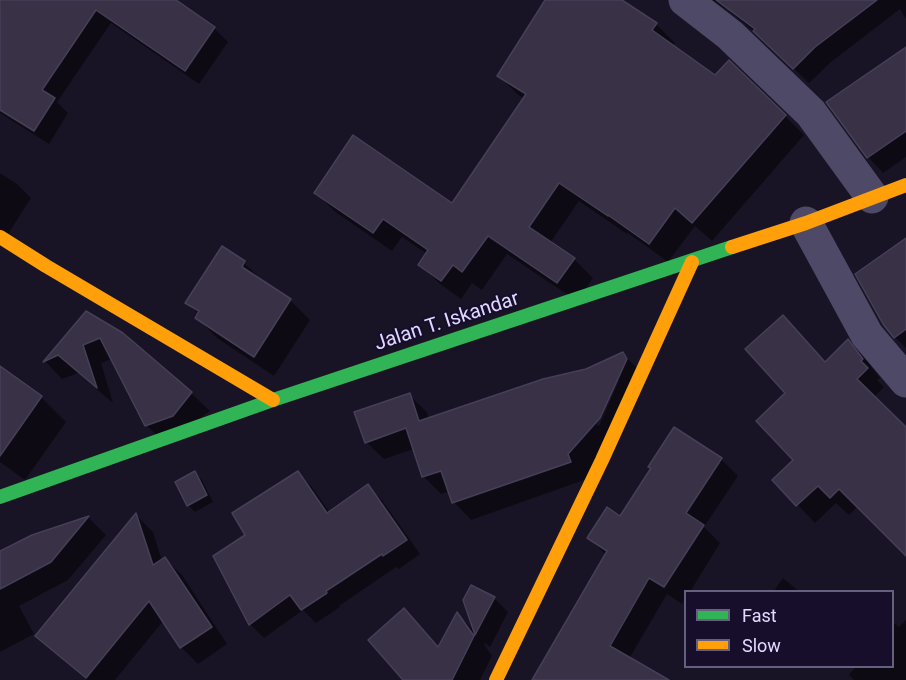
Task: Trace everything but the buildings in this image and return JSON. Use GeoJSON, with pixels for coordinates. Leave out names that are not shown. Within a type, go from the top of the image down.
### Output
{"type":"FeatureCollection","features":[{"type":"Feature","properties":{"kind":"street"},"geometry":{"type":"LineString","coordinates":[[684,0],[730,34],[811,113],[872,197]]}},
{"type":"Feature","properties":{"kind":"street","name":"Jalan T. Iskandar"},"geometry":{"type":"LineString","coordinates":[[0,497],[273,400],[806,223],[906,185]]}},
{"type":"Feature","properties":{"kind":"street"},"geometry":{"type":"LineString","coordinates":[[806,223],[867,335],[906,381]]}},
{"type":"Feature","properties":{"kind":"street"},"geometry":{"type":"LineString","coordinates":[[0,237],[273,400]]}},
{"type":"Feature","properties":{"kind":"street"},"geometry":{"type":"LineString","coordinates":[[496,680],[602,460],[692,262]]}},
{"type":"Feature","properties":{"kind":"traffic: fast"},"geometry":{"type":"LineString","coordinates":[[0,497],[273,400],[732,247]]}},
{"type":"Feature","properties":{"kind":"traffic: slow"},"geometry":{"type":"LineString","coordinates":[[732,247],[806,223],[906,185]]}},
{"type":"Feature","properties":{"kind":"traffic: slow"},"geometry":{"type":"LineString","coordinates":[[0,237],[273,400]]}},
{"type":"Feature","properties":{"kind":"traffic: slow"},"geometry":{"type":"LineString","coordinates":[[496,680],[602,460],[692,262]]}}]}
